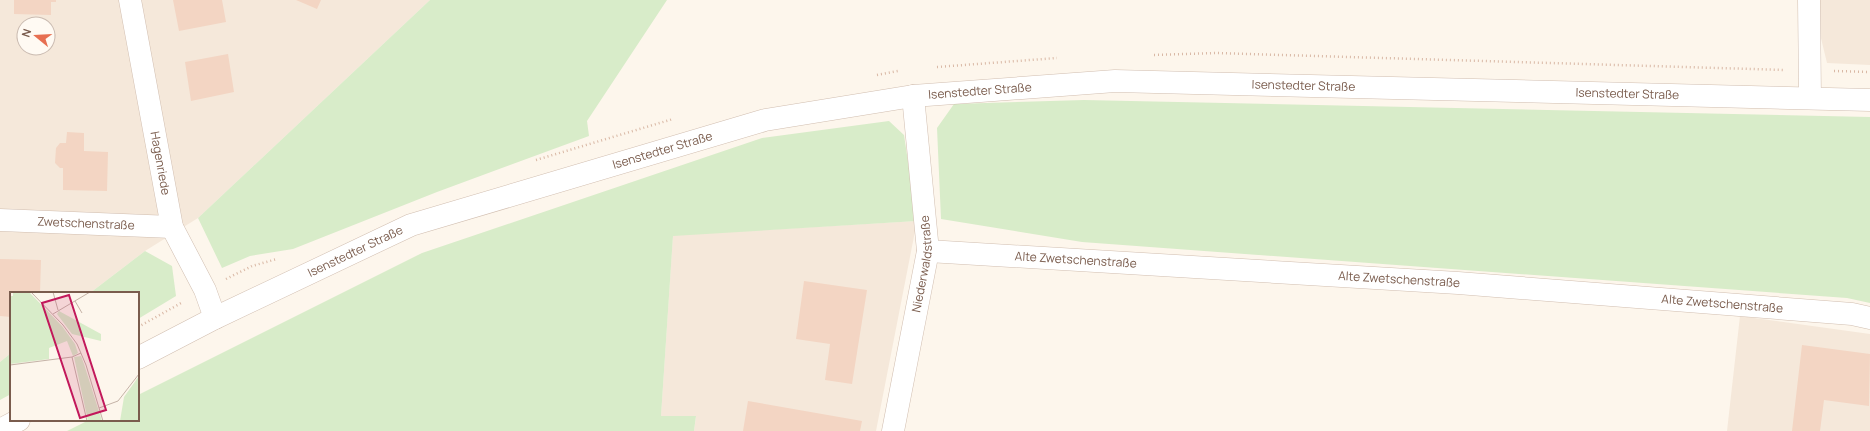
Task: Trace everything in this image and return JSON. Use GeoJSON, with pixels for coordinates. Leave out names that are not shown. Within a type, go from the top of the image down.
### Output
{"type":"FeatureCollection","features":[{"type":"Feature","properties":{"kind":"street","name":"Hagenriede"},"geometry":{"type":"LineString","coordinates":[[130,0],[172,227],[204,290],[214,318]]}},
{"type":"Feature","properties":{"kind":"street"},"geometry":{"type":"LineString","coordinates":[[1809,0],[1810,98]]}},
{"type":"Feature","properties":{"kind":"street","name":"Isenstedter Straße"},"geometry":{"type":"LineString","coordinates":[[139,357],[214,318],[411,225],[765,120],[913,96],[1115,81],[1870,100]]}},
{"type":"Feature","properties":{"kind":"street","name":"Niederwaldstraße"},"geometry":{"type":"LineString","coordinates":[[893,431],[928,250],[913,96]]}},
{"type":"Feature","properties":{"kind":"street","name":"Zwetschenstraße"},"geometry":{"type":"LineString","coordinates":[[0,220],[172,227]]}},
{"type":"Feature","properties":{"kind":"street","name":"Alte Zwetschenstraße"},"geometry":{"type":"LineString","coordinates":[[928,250],[1458,283],[1852,314],[1870,318]]}},
{"type":"Feature","properties":{"kind":"street"},"geometry":{"type":"LineString","coordinates":[[0,430],[17,421]]}},
{"type":"Feature","properties":{"kind":"path"},"geometry":{"type":"LineString","coordinates":[[1809,71],[1870,72]]}},
{"type":"Feature","properties":{"kind":"path"},"geometry":{"type":"LineString","coordinates":[[139,326],[204,290]]}},
{"type":"Feature","properties":{"kind":"shaded area"},"geometry":{"type":"Polygon","coordinates":[[[0,0],[430,0],[198,218],[145,251],[91,292],[10,292],[10,354],[0,362],[0,0]]]}},
{"type":"Feature","properties":{"kind":"shaded area"},"geometry":{"type":"Polygon","coordinates":[[[1818,0],[1870,0],[1870,65],[1827,63],[1819,30],[1818,0]]]}},
{"type":"Feature","properties":{"kind":"shaded area"},"geometry":{"type":"Polygon","coordinates":[[[917,221],[876,431],[694,431],[696,417],[661,416],[673,235],[917,221]]]}},
{"type":"Feature","properties":{"kind":"shaded area"},"geometry":{"type":"Polygon","coordinates":[[[1740,316],[1870,334],[1870,431],[1727,431],[1740,316]]]}},
{"type":"Feature","properties":{"kind":"green space"},"geometry":{"type":"Polygon","coordinates":[[[430,0],[667,0],[587,121],[589,136],[437,192],[293,249],[250,256],[222,268],[198,218],[430,0]]]}},
{"type":"Feature","properties":{"kind":"green space"},"geometry":{"type":"Polygon","coordinates":[[[1084,100],[1870,117],[1870,303],[1847,298],[1082,242],[941,219],[937,128],[954,104],[1084,100]]]}},
{"type":"Feature","properties":{"kind":"green space"},"geometry":{"type":"Polygon","coordinates":[[[889,121],[904,135],[917,221],[673,236],[661,416],[696,416],[694,431],[67,431],[87,421],[139,421],[139,394],[422,253],[762,138],[889,121]]]}},
{"type":"Feature","properties":{"kind":"green space"},"geometry":{"type":"Polygon","coordinates":[[[145,251],[172,266],[176,296],[139,318],[139,292],[91,292],[145,251]]]}},
{"type":"Feature","properties":{"kind":"green space"},"geometry":{"type":"Polygon","coordinates":[[[10,354],[10,395],[0,400],[0,362],[10,354]]]}},
{"type":"Feature","properties":{"kind":"building"},"geometry":{"type":"Polygon","coordinates":[[[14,0],[56,0],[56,2],[51,2],[51,15],[14,14],[14,0]]]}},
{"type":"Feature","properties":{"kind":"building"},"geometry":{"type":"Polygon","coordinates":[[[173,0],[222,0],[226,22],[179,31],[173,0]]]}},
{"type":"Feature","properties":{"kind":"building"},"geometry":{"type":"Polygon","coordinates":[[[296,0],[321,0],[317,9],[296,0]]]}},
{"type":"Feature","properties":{"kind":"building"},"geometry":{"type":"Polygon","coordinates":[[[228,54],[234,92],[191,101],[185,62],[228,54]]]}},
{"type":"Feature","properties":{"kind":"building"},"geometry":{"type":"Polygon","coordinates":[[[67,132],[84,133],[84,151],[108,152],[107,191],[63,190],[63,168],[60,168],[55,163],[56,148],[60,143],[66,143],[67,132]]]}},
{"type":"Feature","properties":{"kind":"building"},"geometry":{"type":"Polygon","coordinates":[[[0,259],[41,260],[40,292],[10,292],[10,317],[0,316],[0,259]]]}},
{"type":"Feature","properties":{"kind":"building"},"geometry":{"type":"Polygon","coordinates":[[[804,281],[867,290],[852,384],[825,380],[830,344],[796,339],[804,281]]]}},
{"type":"Feature","properties":{"kind":"building"},"geometry":{"type":"Polygon","coordinates":[[[1802,345],[1870,354],[1869,406],[1824,400],[1820,431],[1792,431],[1802,345]]]}},
{"type":"Feature","properties":{"kind":"building"},"geometry":{"type":"Polygon","coordinates":[[[748,401],[862,421],[860,431],[743,431],[748,401]]]}}]}
